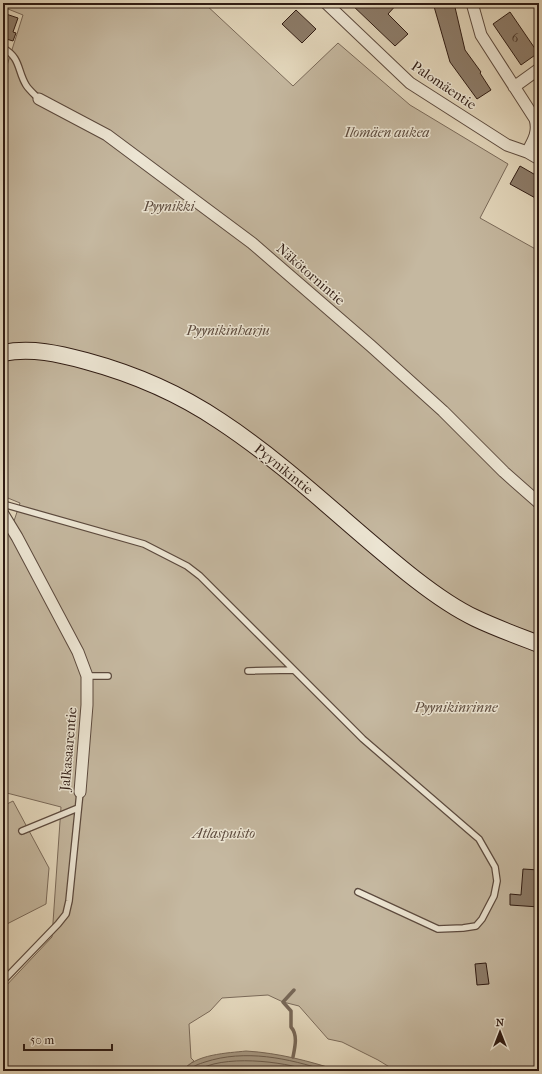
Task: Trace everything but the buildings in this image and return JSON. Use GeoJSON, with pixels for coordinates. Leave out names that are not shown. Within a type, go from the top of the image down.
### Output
{"type":"FeatureCollection","features":[{"type":"Feature","properties":{"kind":"street","name":"Palomäentie"},"geometry":{"type":"LineString","coordinates":[[326,3],[410,83],[507,145],[527,152],[539,159]]}},
{"type":"Feature","properties":{"kind":"street"},"geometry":{"type":"LineString","coordinates":[[472,3],[481,35],[535,119],[537,126],[536,133],[527,152]]}},
{"type":"Feature","properties":{"kind":"street"},"geometry":{"type":"LineString","coordinates":[[514,87],[539,69]]}},
{"type":"Feature","properties":{"kind":"street","name":"Näkötornintie"},"geometry":{"type":"LineString","coordinates":[[39,99],[107,135],[252,243],[371,346],[437,406],[539,504]]}},
{"type":"Feature","properties":{"kind":"street","name":"Pyynikintie"},"geometry":{"type":"LineString","coordinates":[[3,353],[17,351],[52,354],[97,364],[144,380],[193,404],[237,432],[281,466],[415,579],[444,600],[475,618],[539,644]]}},
{"type":"Feature","properties":{"kind":"street","name":"Jalkasaarentie"},"geometry":{"type":"LineString","coordinates":[[3,514],[17,537],[78,652],[88,676],[80,792]]}},
{"type":"Feature","properties":{"kind":"lane"},"geometry":{"type":"LineString","coordinates":[[3,48],[9,51],[18,63],[26,85],[39,99]]}},
{"type":"Feature","properties":{"kind":"lane"},"geometry":{"type":"LineString","coordinates":[[3,504],[144,544],[187,566],[200,576],[363,739],[479,839],[495,867],[496,881],[494,896],[482,919],[476,926],[438,929],[358,892]]}},
{"type":"Feature","properties":{"kind":"lane"},"geometry":{"type":"LineString","coordinates":[[248,671],[293,670]]}},
{"type":"Feature","properties":{"kind":"lane"},"geometry":{"type":"LineString","coordinates":[[88,676],[108,676]]}},
{"type":"Feature","properties":{"kind":"lane","name":"Jalkasaarentie"},"geometry":{"type":"LineString","coordinates":[[3,981],[66,914],[69,901],[80,792]]}},
{"type":"Feature","properties":{"kind":"lane"},"geometry":{"type":"LineString","coordinates":[[22,831],[78,808]]}},
{"type":"Feature","properties":{"kind":"green space"},"geometry":{"type":"Polygon","coordinates":[[[3,3],[204,3],[293,86],[338,43],[410,105],[508,164],[480,218],[539,251],[539,1071],[396,1071],[342,1042],[328,1039],[299,1006],[283,1002],[268,995],[222,998],[210,1011],[189,1024],[191,1058],[194,1061],[187,1066],[184,1071],[3,1071],[3,989],[52,937],[61,807],[3,792],[3,530],[13,524],[20,503],[3,496],[3,78],[23,15],[3,7],[3,3]]]}},
{"type":"Feature","properties":{"kind":"green space"},"geometry":{"type":"Polygon","coordinates":[[[13,801],[49,868],[46,904],[3,926],[3,806],[13,801]]]}},
{"type":"Feature","properties":{"kind":"water"},"geometry":{"type":"Polygon","coordinates":[[[246,1051],[294,1058],[340,1071],[184,1071],[195,1061],[212,1055],[246,1051]]]}},
{"type":"Feature","properties":{"kind":"waterway"},"geometry":{"type":"LineString","coordinates":[[293,1057],[295,1034],[291,1027],[291,1011],[283,1002],[294,990]]}},
{"type":"Feature","properties":{"kind":"park label","name":"Ilomäen aukea"},"geometry":{"type":"Point","coordinates":[387,132]}},
{"type":"Feature","properties":{"kind":"park label","name":"Pyynikki"},"geometry":{"type":"Point","coordinates":[169,206]}},
{"type":"Feature","properties":{"kind":"park label","name":"Pyynikinharju"},"geometry":{"type":"Point","coordinates":[228,330]}},
{"type":"Feature","properties":{"kind":"park label","name":"Pyynikinrinne"},"geometry":{"type":"Point","coordinates":[456,707]}},
{"type":"Feature","properties":{"kind":"park label","name":"Atlaspuisto"},"geometry":{"type":"Point","coordinates":[224,833]}}]}
